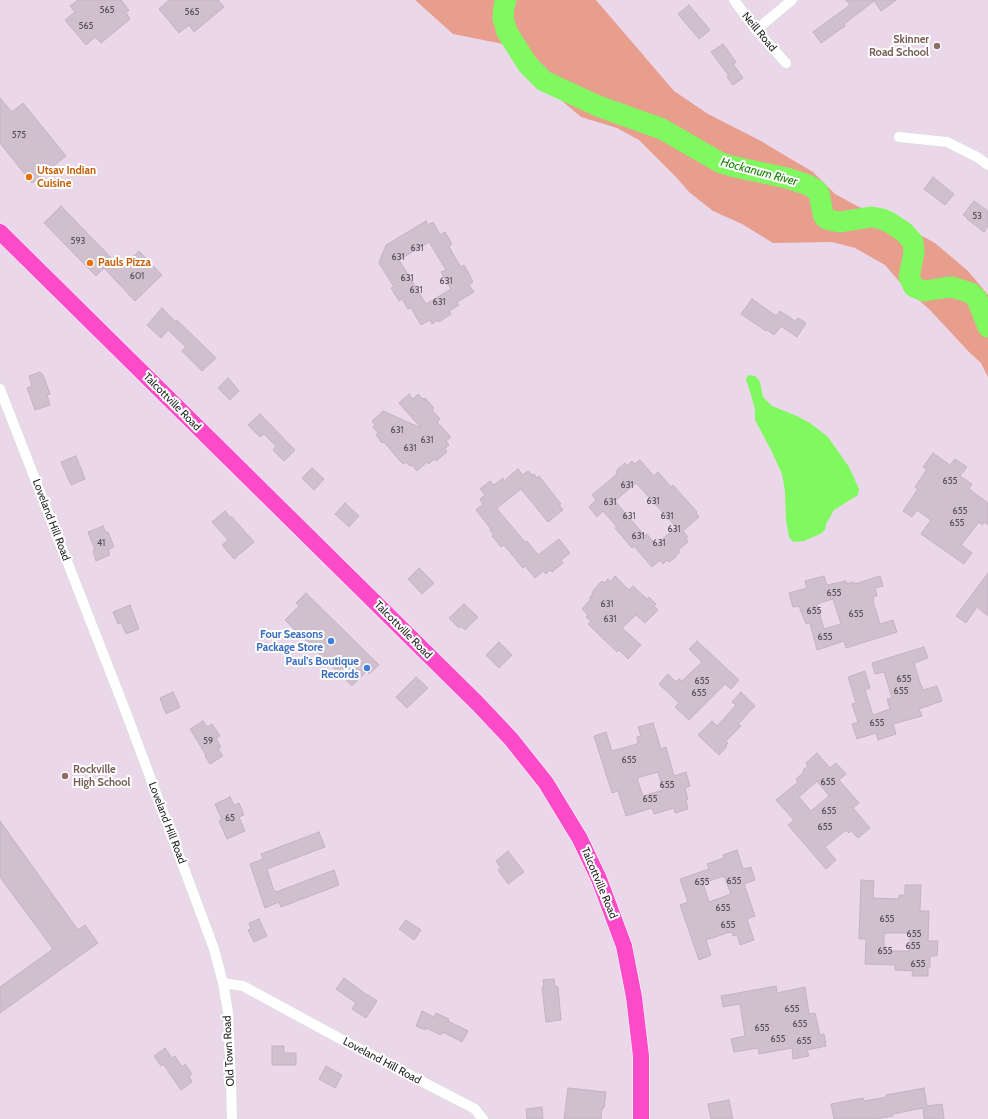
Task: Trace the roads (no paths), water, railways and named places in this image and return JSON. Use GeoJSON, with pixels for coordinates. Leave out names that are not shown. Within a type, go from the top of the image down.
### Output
{"type":"FeatureCollection","features":[{"type":"Feature","properties":{"kind":"main road","name":"Talcottville Road"},"geometry":{"type":"LineString","coordinates":[[0,232],[478,704],[512,739],[546,783],[580,838],[599,879],[624,946],[634,996],[641,1056],[640,1119]]}},
{"type":"Feature","properties":{"kind":"street","name":"Neill Road"},"geometry":{"type":"LineString","coordinates":[[734,0],[756,30],[786,63]]}},
{"type":"Feature","properties":{"kind":"street"},"geometry":{"type":"LineString","coordinates":[[756,30],[792,0]]}},
{"type":"Feature","properties":{"kind":"street"},"geometry":{"type":"LineString","coordinates":[[899,137],[947,142],[988,165]]}},
{"type":"Feature","properties":{"kind":"street","name":"Loveland Hill Road"},"geometry":{"type":"LineString","coordinates":[[0,389],[132,730],[214,949],[223,983],[244,986],[475,1109],[483,1119]]}},
{"type":"Feature","properties":{"kind":"street","name":"Old Town Road"},"geometry":{"type":"LineString","coordinates":[[223,983],[228,1012],[232,1119]]}},
{"type":"Feature","properties":{"kind":"waterway","name":"Hockanum River"},"geometry":{"type":"LineString","coordinates":[[506,0],[503,18],[507,32],[528,65],[544,81],[598,106],[662,129],[721,163],[787,178],[808,185],[819,193],[823,214],[825,218],[829,220],[840,222],[871,217],[889,222],[904,232],[913,242],[914,252],[909,277],[914,287],[924,291],[952,287],[971,293],[977,299],[988,327]]}},
{"type":"Feature","properties":{"kind":"place","name":"Skinner Road School"},"geometry":{"type":"Point","coordinates":[937,46]}},
{"type":"Feature","properties":{"kind":"place","name":"Utsav Indian Cuisine"},"geometry":{"type":"Point","coordinates":[29,177]}},
{"type":"Feature","properties":{"kind":"place","name":"Pauls Pizza"},"geometry":{"type":"Point","coordinates":[90,263]}},
{"type":"Feature","properties":{"kind":"place","name":"Four Seasons Package Store"},"geometry":{"type":"Point","coordinates":[331,641]}},
{"type":"Feature","properties":{"kind":"place","name":"Paul's Boutique Records"},"geometry":{"type":"Point","coordinates":[367,668]}},
{"type":"Feature","properties":{"kind":"place","name":"Rockville High School"},"geometry":{"type":"Point","coordinates":[65,776]}}]}
